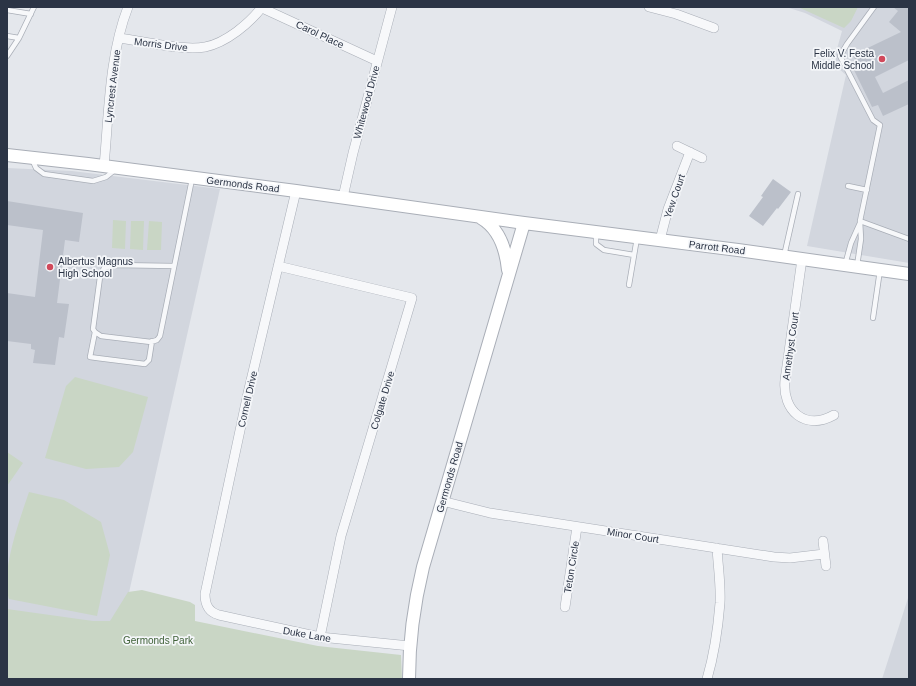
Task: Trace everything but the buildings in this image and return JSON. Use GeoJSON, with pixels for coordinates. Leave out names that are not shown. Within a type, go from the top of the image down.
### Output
{"type":"FeatureCollection","features":[{"type":"Feature","properties":{"kind":"street","name":"Lyncrest Avenue"},"geometry":{"type":"LineString","coordinates":[[104,166],[114,60],[128,7]]}},
{"type":"Feature","properties":{"kind":"street","name":"Morris Drive"},"geometry":{"type":"LineString","coordinates":[[119,38],[186,48],[205,47],[223,40],[239,30],[262,7]]}},
{"type":"Feature","properties":{"kind":"street","name":"Carol Place"},"geometry":{"type":"LineString","coordinates":[[262,7],[377,61]]}},
{"type":"Feature","properties":{"kind":"street","name":"Whitewood Drive"},"geometry":{"type":"LineString","coordinates":[[343,198],[392,7]]}},
{"type":"Feature","properties":{"kind":"street"},"geometry":{"type":"LineString","coordinates":[[649,7],[676,14],[714,28]]}},
{"type":"Feature","properties":{"kind":"street"},"geometry":{"type":"LineString","coordinates":[[677,146],[702,158]]}},
{"type":"Feature","properties":{"kind":"street","name":"Yew Court"},"geometry":{"type":"LineString","coordinates":[[660,240],[668,209],[690,152]]}},
{"type":"Feature","properties":{"kind":"street","name":"Germonds Road"},"geometry":{"type":"LineString","coordinates":[[7,155],[296,190],[524,223],[420,576],[413,614],[410,646],[410,679]]}},
{"type":"Feature","properties":{"kind":"street","name":"Cornell Drive"},"geometry":{"type":"LineString","coordinates":[[208,608],[205,601],[205,594],[248,393],[296,190]]}},
{"type":"Feature","properties":{"kind":"street","name":"Germonds Road"},"geometry":{"type":"LineString","coordinates":[[478,217],[491,225],[502,241],[506,257],[508,280]]}},
{"type":"Feature","properties":{"kind":"street","name":"Parrott Road"},"geometry":{"type":"LineString","coordinates":[[524,223],[784,256],[909,274]]}},
{"type":"Feature","properties":{"kind":"street","name":"Amethyst Court"},"geometry":{"type":"LineString","coordinates":[[802,259],[785,380],[785,395],[788,403],[795,412],[808,420],[822,420],[834,415]]}},
{"type":"Feature","properties":{"kind":"street","name":"Colgate Drive"},"geometry":{"type":"LineString","coordinates":[[278,266],[412,298],[341,536],[320,637]]}},
{"type":"Feature","properties":{"kind":"street","name":"Minor Court"},"geometry":{"type":"LineString","coordinates":[[442,501],[490,513],[784,558],[824,554]]}},
{"type":"Feature","properties":{"kind":"street","name":"Teton Circle"},"geometry":{"type":"LineString","coordinates":[[565,607],[577,527]]}},
{"type":"Feature","properties":{"kind":"street"},"geometry":{"type":"LineString","coordinates":[[823,541],[826,566]]}},
{"type":"Feature","properties":{"kind":"street"},"geometry":{"type":"LineString","coordinates":[[707,679],[712,658],[720,604],[717,548]]}},
{"type":"Feature","properties":{"kind":"street","name":"Duke Lane"},"geometry":{"type":"LineString","coordinates":[[208,608],[212,613],[219,616],[320,637],[410,646]]}},
{"type":"Feature","properties":{"kind":"lane"},"geometry":{"type":"LineString","coordinates":[[7,56],[19,38],[32,14],[34,7]]}},
{"type":"Feature","properties":{"kind":"lane"},"geometry":{"type":"LineString","coordinates":[[851,266],[851,243],[860,221],[880,125],[873,120],[840,56],[874,7]]}},
{"type":"Feature","properties":{"kind":"lane"},"geometry":{"type":"LineString","coordinates":[[7,8],[32,14]]}},
{"type":"Feature","properties":{"kind":"lane"},"geometry":{"type":"LineString","coordinates":[[7,36],[19,38]]}},
{"type":"Feature","properties":{"kind":"lane"},"geometry":{"type":"LineString","coordinates":[[31,158],[36,168],[44,174],[93,181],[106,177],[118,168]]}},
{"type":"Feature","properties":{"kind":"lane"},"geometry":{"type":"LineString","coordinates":[[95,332],[101,336],[152,342],[157,340],[160,336],[193,177]]}},
{"type":"Feature","properties":{"kind":"lane"},"geometry":{"type":"LineString","coordinates":[[848,186],[867,190]]}},
{"type":"Feature","properties":{"kind":"lane"},"geometry":{"type":"LineString","coordinates":[[784,256],[798,194]]}},
{"type":"Feature","properties":{"kind":"lane"},"geometry":{"type":"LineString","coordinates":[[860,221],[909,240]]}},
{"type":"Feature","properties":{"kind":"lane"},"geometry":{"type":"LineString","coordinates":[[851,266],[861,239],[860,221]]}},
{"type":"Feature","properties":{"kind":"lane"},"geometry":{"type":"LineString","coordinates":[[596,233],[596,244],[604,250],[634,255]]}},
{"type":"Feature","properties":{"kind":"lane"},"geometry":{"type":"LineString","coordinates":[[629,285],[637,238]]}},
{"type":"Feature","properties":{"kind":"lane"},"geometry":{"type":"LineString","coordinates":[[152,342],[149,360],[145,364],[90,356],[95,332],[93,328],[100,277],[104,268],[113,265],[174,266]]}},
{"type":"Feature","properties":{"kind":"lane"},"geometry":{"type":"LineString","coordinates":[[873,318],[880,270]]}},
{"type":"Feature","properties":{"kind":"shaded area"},"geometry":{"type":"Polygon","coordinates":[[[786,7],[909,7],[909,263],[807,246],[846,75],[838,68],[835,56],[842,31],[805,13],[786,7]]]}},
{"type":"Feature","properties":{"kind":"shaded area"},"geometry":{"type":"Polygon","coordinates":[[[7,168],[72,171],[220,189],[121,628],[7,614],[7,168]]]}},
{"type":"Feature","properties":{"kind":"shaded area"},"geometry":{"type":"Polygon","coordinates":[[[909,595],[909,679],[882,679],[909,595]]]}},
{"type":"Feature","properties":{"kind":"green space"},"geometry":{"type":"Polygon","coordinates":[[[798,7],[858,7],[851,21],[844,28],[798,7]]]}},
{"type":"Feature","properties":{"kind":"green space"},"geometry":{"type":"Polygon","coordinates":[[[113,220],[126,221],[125,249],[112,248],[113,220]]]}},
{"type":"Feature","properties":{"kind":"green space"},"geometry":{"type":"Polygon","coordinates":[[[131,221],[144,221],[143,250],[130,249],[131,221]]]}},
{"type":"Feature","properties":{"kind":"green space"},"geometry":{"type":"Polygon","coordinates":[[[149,221],[162,222],[161,250],[147,250],[149,221]]]}},
{"type":"Feature","properties":{"kind":"green space"},"geometry":{"type":"Polygon","coordinates":[[[75,377],[148,397],[133,452],[119,467],[86,469],[45,458],[66,386],[75,377]]]}},
{"type":"Feature","properties":{"kind":"green space"},"geometry":{"type":"Polygon","coordinates":[[[7,452],[23,463],[7,486],[7,452]]]}},
{"type":"Feature","properties":{"kind":"green space"},"geometry":{"type":"Polygon","coordinates":[[[29,492],[64,500],[101,522],[110,555],[97,616],[9,599],[7,575],[9,560],[16,531],[29,492]]]}},
{"type":"Feature","properties":{"kind":"green space","name":"Germonds Park"},"geometry":{"type":"Polygon","coordinates":[[[142,590],[190,602],[195,605],[195,621],[318,646],[401,655],[402,679],[7,679],[7,609],[93,621],[110,621],[128,592],[142,590]]]}},
{"type":"Feature","properties":{"kind":"place","name":"Felix V. Festa Middle School"},"geometry":{"type":"Point","coordinates":[882,59]}},
{"type":"Feature","properties":{"kind":"place","name":"Albertus Magnus High School"},"geometry":{"type":"Point","coordinates":[50,267]}}]}
